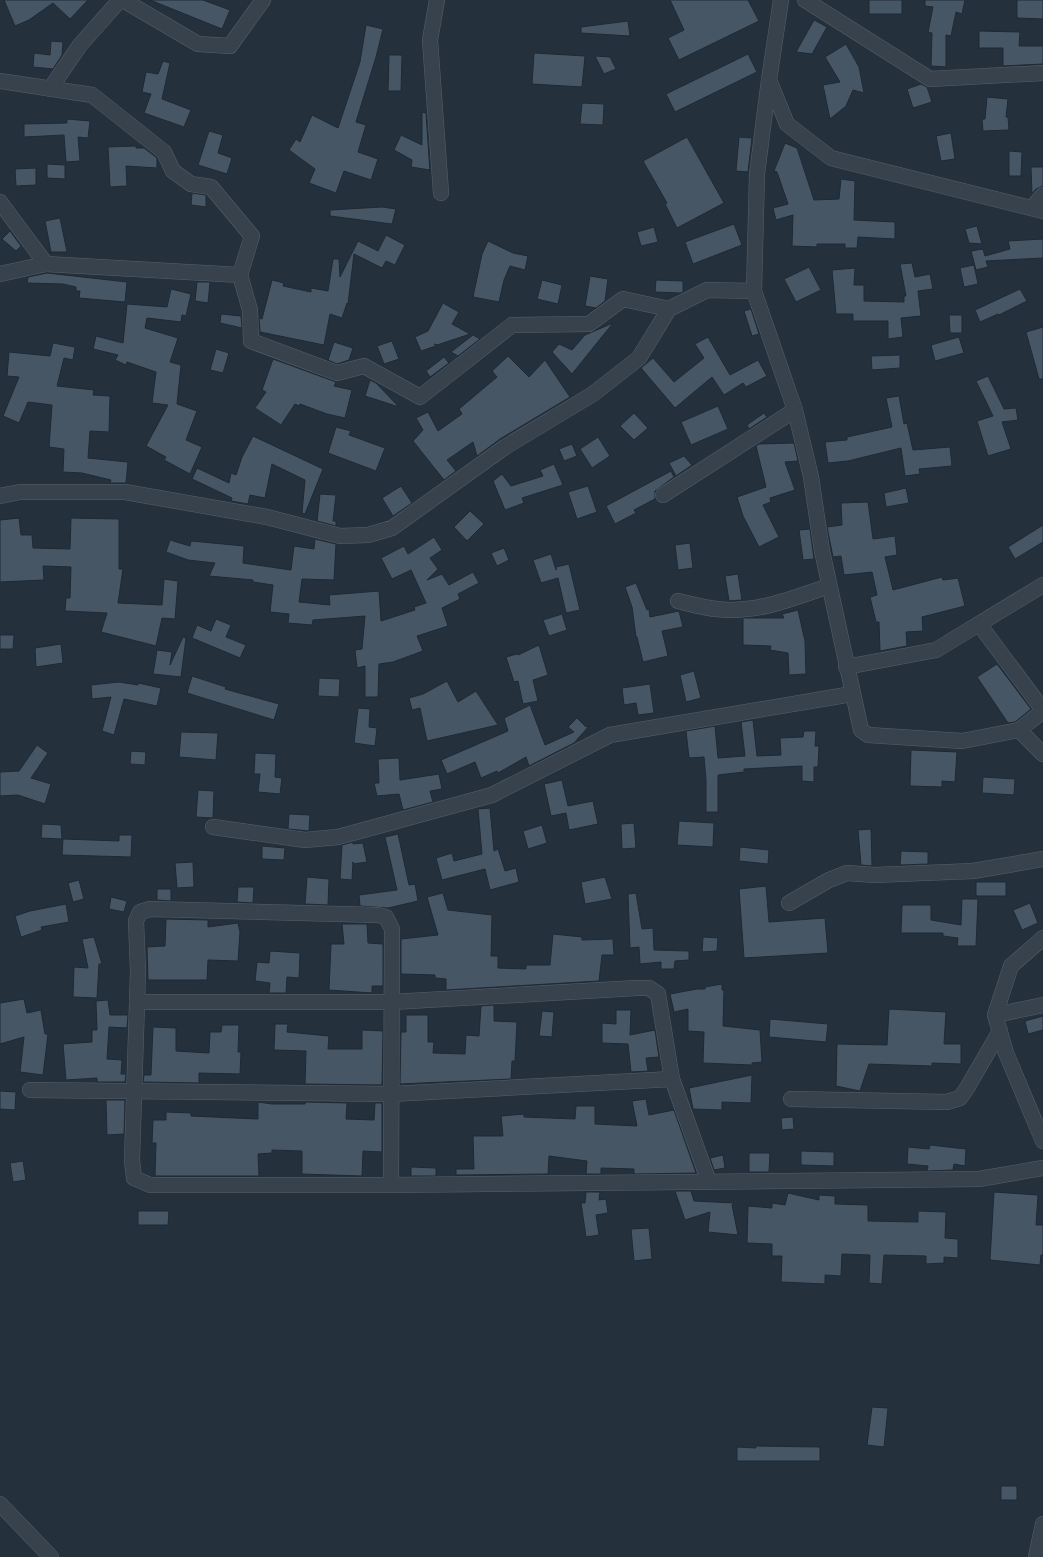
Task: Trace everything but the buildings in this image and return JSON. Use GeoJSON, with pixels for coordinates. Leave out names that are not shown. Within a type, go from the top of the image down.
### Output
{"type":"FeatureCollection","features":[{"type":"Feature","properties":{"kind":"street"},"geometry":{"type":"LineString","coordinates":[[50,89],[80,45],[122,0],[198,44],[230,46],[263,0]]}},
{"type":"Feature","properties":{"kind":"street"},"geometry":{"type":"LineString","coordinates":[[437,0],[430,40],[441,193]]}},
{"type":"Feature","properties":{"kind":"street"},"geometry":{"type":"LineString","coordinates":[[781,0],[757,174],[754,291],[795,410],[811,477],[829,586],[861,730],[868,735],[962,741],[1019,730],[1043,711],[979,624]]}},
{"type":"Feature","properties":{"kind":"street"},"geometry":{"type":"LineString","coordinates":[[805,0],[930,79],[1043,74]]}},
{"type":"Feature","properties":{"kind":"street"},"geometry":{"type":"LineString","coordinates":[[769,80],[787,124],[831,158],[1037,209],[1043,195]]}},
{"type":"Feature","properties":{"kind":"street"},"geometry":{"type":"LineString","coordinates":[[0,81],[92,95],[164,152],[173,171],[191,184],[211,187],[252,236],[240,275],[250,310],[251,341],[337,373],[364,366],[420,396],[512,325],[589,324],[624,299],[669,309]]}},
{"type":"Feature","properties":{"kind":"street"},"geometry":{"type":"LineString","coordinates":[[0,202],[46,264]]}},
{"type":"Feature","properties":{"kind":"street"},"geometry":{"type":"LineString","coordinates":[[0,274],[46,264],[240,275]]}},
{"type":"Feature","properties":{"kind":"street"},"geometry":{"type":"LineString","coordinates":[[0,496],[20,492],[125,492],[267,517],[340,536],[368,535],[392,528],[505,447],[593,394],[639,358],[669,309],[707,290],[754,291]]}},
{"type":"Feature","properties":{"kind":"street"},"geometry":{"type":"LineString","coordinates":[[663,495],[795,410]]}},
{"type":"Feature","properties":{"kind":"street"},"geometry":{"type":"LineString","coordinates":[[846,668],[936,650],[1043,585]]}},
{"type":"Feature","properties":{"kind":"street"},"geometry":{"type":"LineString","coordinates":[[678,601],[718,609],[746,610],[768,606],[829,586]]}},
{"type":"Feature","properties":{"kind":"street"},"geometry":{"type":"LineString","coordinates":[[213,827],[305,840],[338,837],[492,795],[610,735],[852,694]]}},
{"type":"Feature","properties":{"kind":"street"},"geometry":{"type":"LineString","coordinates":[[1019,730],[1043,754]]}},
{"type":"Feature","properties":{"kind":"street"},"geometry":{"type":"LineString","coordinates":[[789,903],[829,880],[847,873],[875,875],[973,871],[1043,859]]}},
{"type":"Feature","properties":{"kind":"street"},"geometry":{"type":"LineString","coordinates":[[391,1185],[392,929],[386,917],[378,915],[150,909],[140,912],[136,921],[138,971],[132,1160],[134,1178],[150,1185],[391,1185],[979,1179],[1043,1168]]}},
{"type":"Feature","properties":{"kind":"street"},"geometry":{"type":"LineString","coordinates":[[1043,938],[1011,966],[996,1015],[1006,1053],[1043,1140]]}},
{"type":"Feature","properties":{"kind":"street"},"geometry":{"type":"LineString","coordinates":[[137,1002],[392,1002],[649,988],[658,994],[672,1079],[709,1182]]}},
{"type":"Feature","properties":{"kind":"street"},"geometry":{"type":"LineString","coordinates":[[996,1015],[1043,1005]]}},
{"type":"Feature","properties":{"kind":"street"},"geometry":{"type":"LineString","coordinates":[[791,1099],[947,1102],[960,1098],[1000,1031]]}},
{"type":"Feature","properties":{"kind":"street"},"geometry":{"type":"LineString","coordinates":[[30,1090],[392,1094],[672,1079]]}},
{"type":"Feature","properties":{"kind":"street"},"geometry":{"type":"LineString","coordinates":[[0,1504],[51,1557]]}},
{"type":"Feature","properties":{"kind":"street"},"geometry":{"type":"LineString","coordinates":[[1036,1557],[1043,1524]]}}]}
